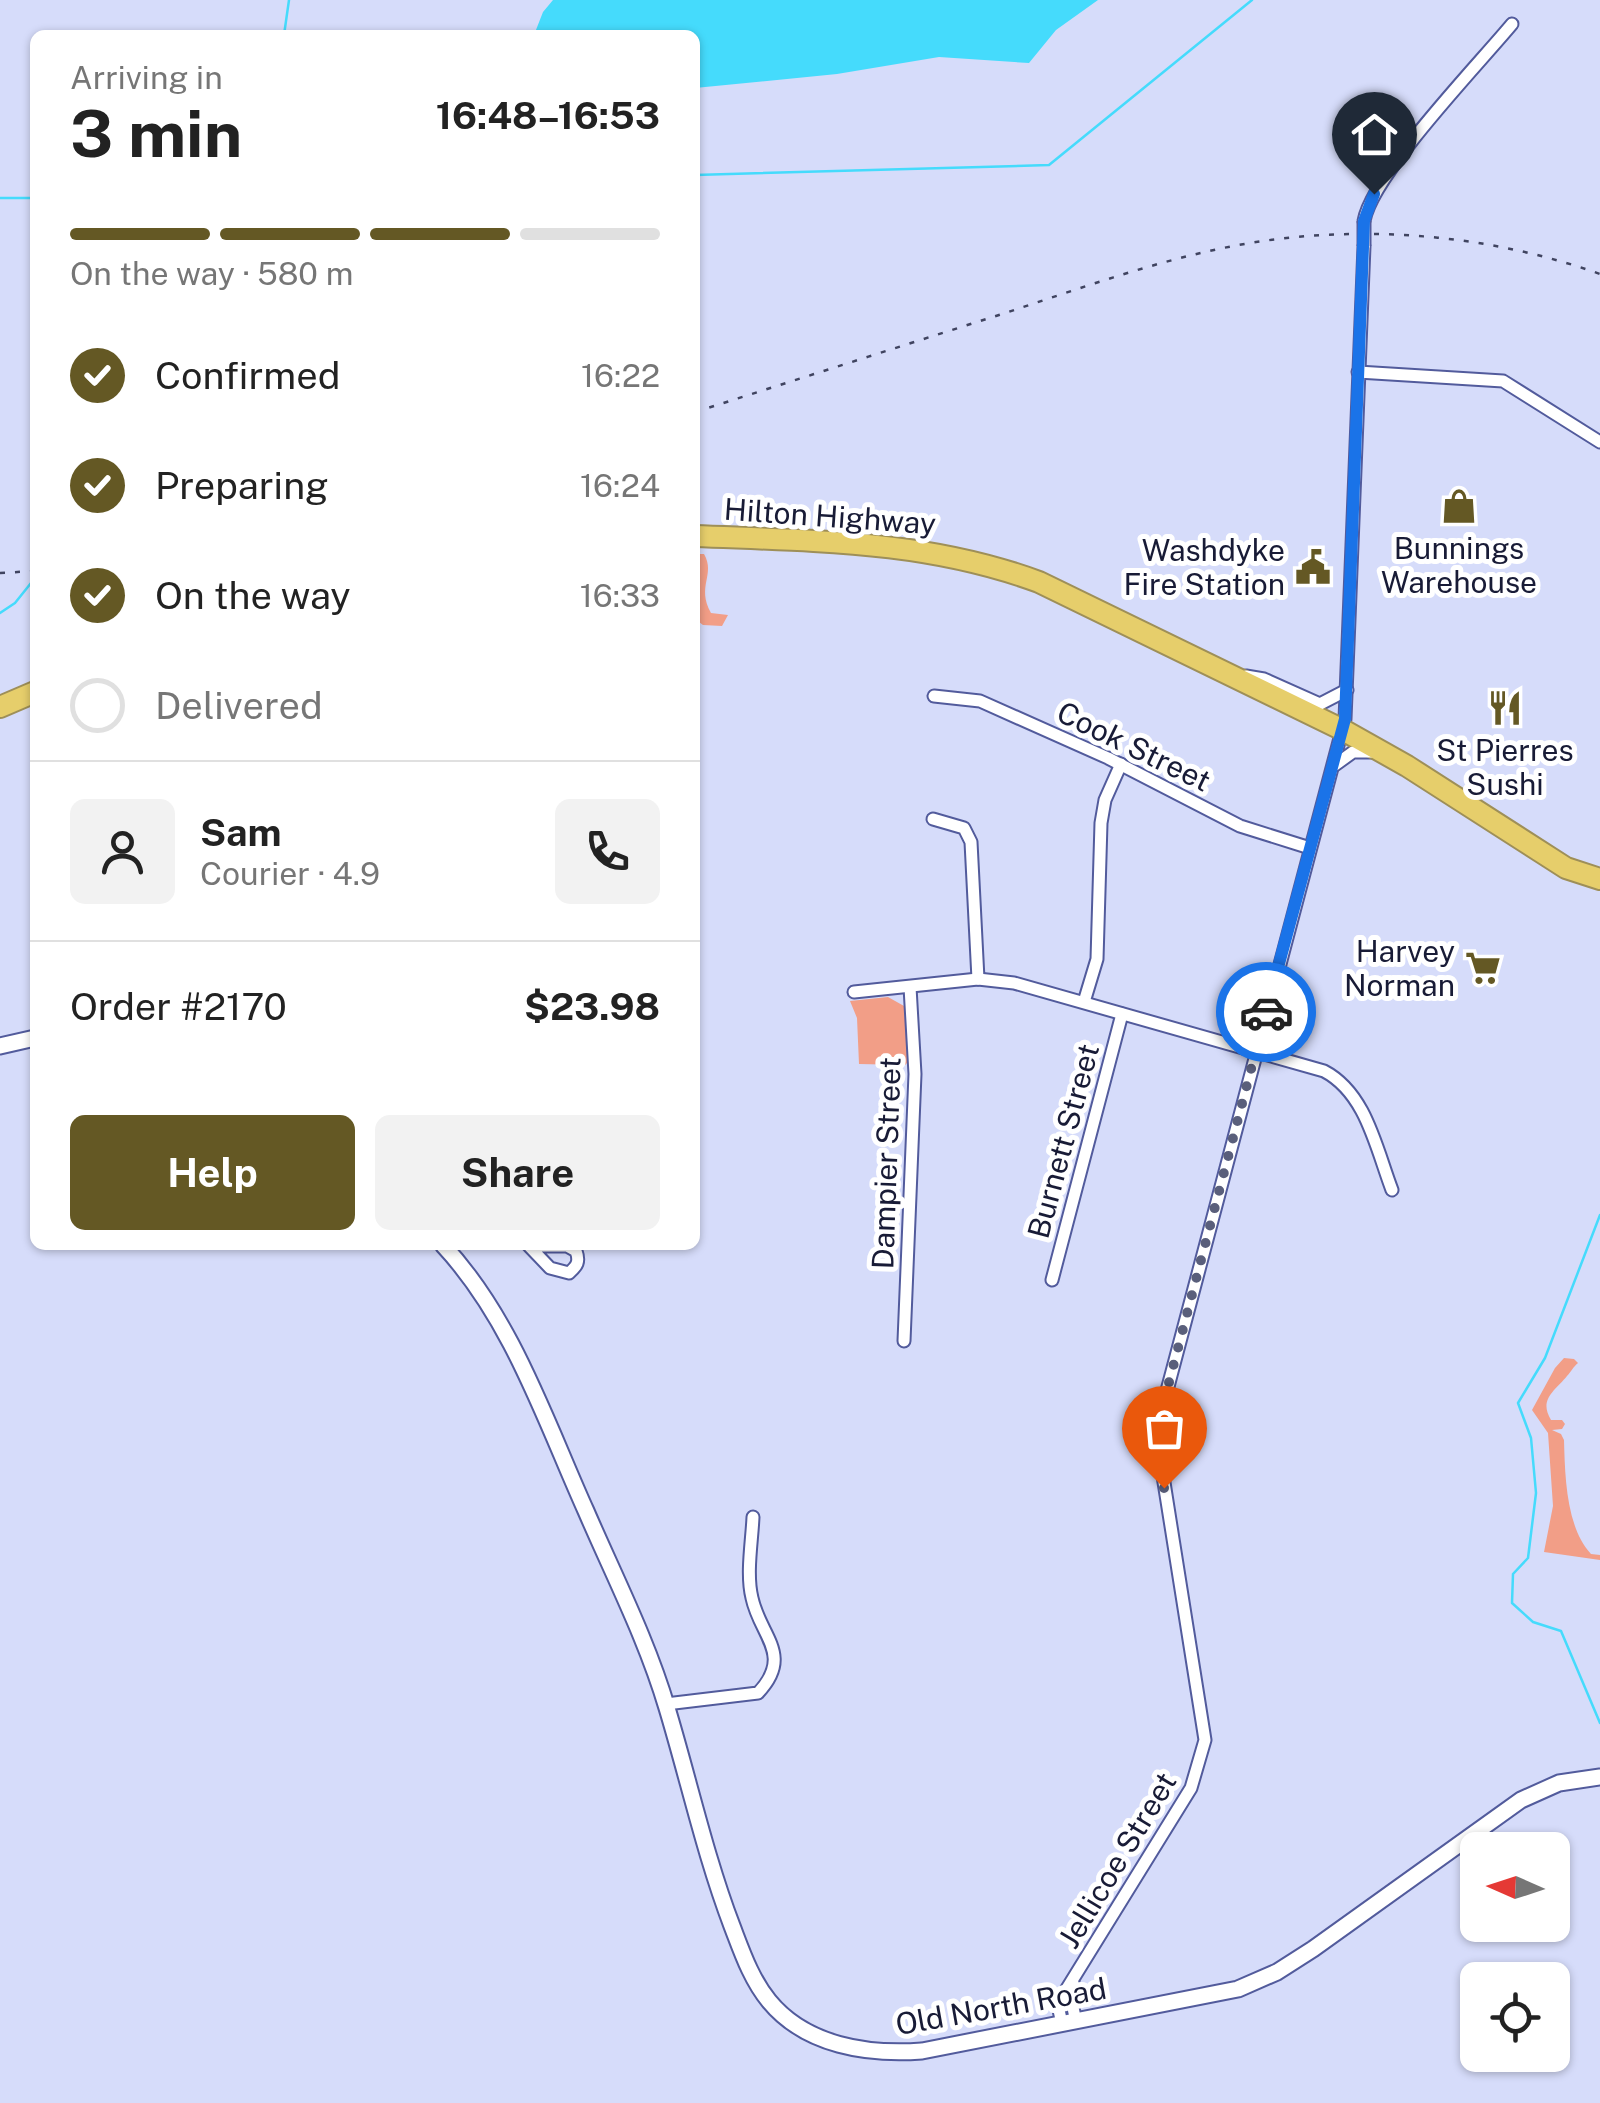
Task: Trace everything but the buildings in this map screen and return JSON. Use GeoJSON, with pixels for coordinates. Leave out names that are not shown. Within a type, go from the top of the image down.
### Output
{"type":"FeatureCollection","features":[{"type":"Feature","properties":{"kind":"highway","name":"Hilton Highway"},"geometry":{"type":"LineString","coordinates":[[700,536],[880,544],[961,557],[1065,593],[1343,730],[1566,868],[1600,879]]}},
{"type":"Feature","properties":{"kind":"highway"},"geometry":{"type":"LineString","coordinates":[[0,707],[30,694]]}},
{"type":"Feature","properties":{"kind":"street","name":"Jellicoe Street"},"geometry":{"type":"LineString","coordinates":[[1069,2023],[1060,2002],[1190,1788],[1205,1740],[1156,1432],[1343,730],[1364,221],[1368,202],[1512,24]]}},
{"type":"Feature","properties":{"kind":"street"},"geometry":{"type":"LineString","coordinates":[[1358,372],[1502,381],[1600,442]]}},
{"type":"Feature","properties":{"kind":"street"},"geometry":{"type":"LineString","coordinates":[[1229,673],[1264,679],[1320,704],[1347,690]]}},
{"type":"Feature","properties":{"kind":"street","name":"Cook Street"},"geometry":{"type":"LineString","coordinates":[[934,696],[980,701],[1121,764],[1240,826],[1310,848]]}},
{"type":"Feature","properties":{"kind":"street"},"geometry":{"type":"LineString","coordinates":[[1332,768],[1354,752],[1382,752]]}},
{"type":"Feature","properties":{"kind":"street"},"geometry":{"type":"LineString","coordinates":[[1084,1002],[1097,959],[1100,823],[1105,800],[1121,764]]}},
{"type":"Feature","properties":{"kind":"street"},"geometry":{"type":"LineString","coordinates":[[933,819],[964,828],[971,842],[978,979]]}},
{"type":"Feature","properties":{"kind":"street"},"geometry":{"type":"LineString","coordinates":[[854,992],[978,979],[1027,986],[1324,1072],[1343,1081],[1355,1096],[1392,1190]]}},
{"type":"Feature","properties":{"kind":"street","name":"Dampier Street"},"geometry":{"type":"LineString","coordinates":[[904,1340],[915,1074],[910,986]]}},
{"type":"Feature","properties":{"kind":"street","name":"Burnett Street"},"geometry":{"type":"LineString","coordinates":[[1052,1280],[1122,1014]]}},
{"type":"Feature","properties":{"kind":"street"},"geometry":{"type":"LineString","coordinates":[[0,1046],[30,1039]]}},
{"type":"Feature","properties":{"kind":"street","name":"Old North Road"},"geometry":{"type":"LineString","coordinates":[[453,1250],[509,1337],[634,1622],[666,1704],[714,1879],[748,1966],[770,2002],[792,2021],[835,2043],[889,2054],[922,2051],[1212,1996],[1251,1984],[1314,1949],[1520,1800],[1560,1783],[1600,1777]]}},
{"type":"Feature","properties":{"kind":"street"},"geometry":{"type":"LineString","coordinates":[[666,1704],[758,1693],[774,1668],[774,1650],[752,1597],[753,1516]]}},
{"type":"Feature","properties":{"kind":"shaded area"},"geometry":{"type":"Polygon","coordinates":[[[700,554],[707,561],[705,595],[711,613],[728,615],[722,626],[703,625],[700,554]]]}},
{"type":"Feature","properties":{"kind":"shaded area"},"geometry":{"type":"Polygon","coordinates":[[[888,997],[904,1006],[908,1062],[859,1064],[857,1018],[850,1001],[888,997]]]}},
{"type":"Feature","properties":{"kind":"shaded area"},"geometry":{"type":"Polygon","coordinates":[[[1564,1358],[1578,1363],[1550,1395],[1546,1406],[1551,1420],[1562,1420],[1565,1424],[1562,1429],[1552,1430],[1564,1440],[1566,1485],[1576,1530],[1591,1554],[1600,1555],[1600,1560],[1544,1552],[1553,1506],[1548,1433],[1532,1410],[1564,1358]]]}},
{"type":"Feature","properties":{"kind":"water"},"geometry":{"type":"Polygon","coordinates":[[[553,0],[1098,0],[1056,30],[1029,63],[939,57],[837,74],[700,88],[700,30],[536,30],[553,0]]]}},
{"type":"Feature","properties":{"kind":"waterway"},"geometry":{"type":"LineString","coordinates":[[285,30],[289,0]]}},
{"type":"Feature","properties":{"kind":"waterway"},"geometry":{"type":"LineString","coordinates":[[700,175],[1049,165],[1252,0]]}},
{"type":"Feature","properties":{"kind":"waterway"},"geometry":{"type":"LineString","coordinates":[[0,198],[30,198]]}},
{"type":"Feature","properties":{"kind":"waterway"},"geometry":{"type":"LineString","coordinates":[[0,613],[15,603],[30,584]]}},
{"type":"Feature","properties":{"kind":"waterway"},"geometry":{"type":"LineString","coordinates":[[1600,1215],[1545,1358],[1518,1403],[1531,1438],[1536,1493],[1528,1558],[1513,1574],[1512,1603],[1533,1622],[1561,1631],[1600,1723]]}},
{"type":"Feature","properties":{"kind":"railway"},"geometry":{"type":"LineString","coordinates":[[700,410],[1130,272],[1263,241],[1348,234],[1433,237],[1518,251],[1600,274]]}},
{"type":"Feature","properties":{"kind":"railway"},"geometry":{"type":"LineString","coordinates":[[0,573],[30,571]]}},
{"type":"Feature","properties":{"kind":"way so far"},"geometry":{"type":"LineString","coordinates":[[1164,1488],[1156,1432],[1266,1012]]}},
{"type":"Feature","properties":{"kind":"place","name":"Bunnings Warehouse"},"geometry":{"type":"Point","coordinates":[1459,506]}},
{"type":"Feature","properties":{"kind":"place","name":"Washdyke Fire Station"},"geometry":{"type":"Point","coordinates":[1313,567]}},
{"type":"Feature","properties":{"kind":"place","name":"St Pierres Sushi"},"geometry":{"type":"Point","coordinates":[1505,708]}},
{"type":"Feature","properties":{"kind":"place","name":"Harvey Norman"},"geometry":{"type":"Point","coordinates":[1483,968]}},
{"type":"Feature","properties":{"kind":"route"},"geometry":{"type":"LineString","coordinates":[[1266,1012],[1345,719],[1364,221],[1374,194]]}}]}
